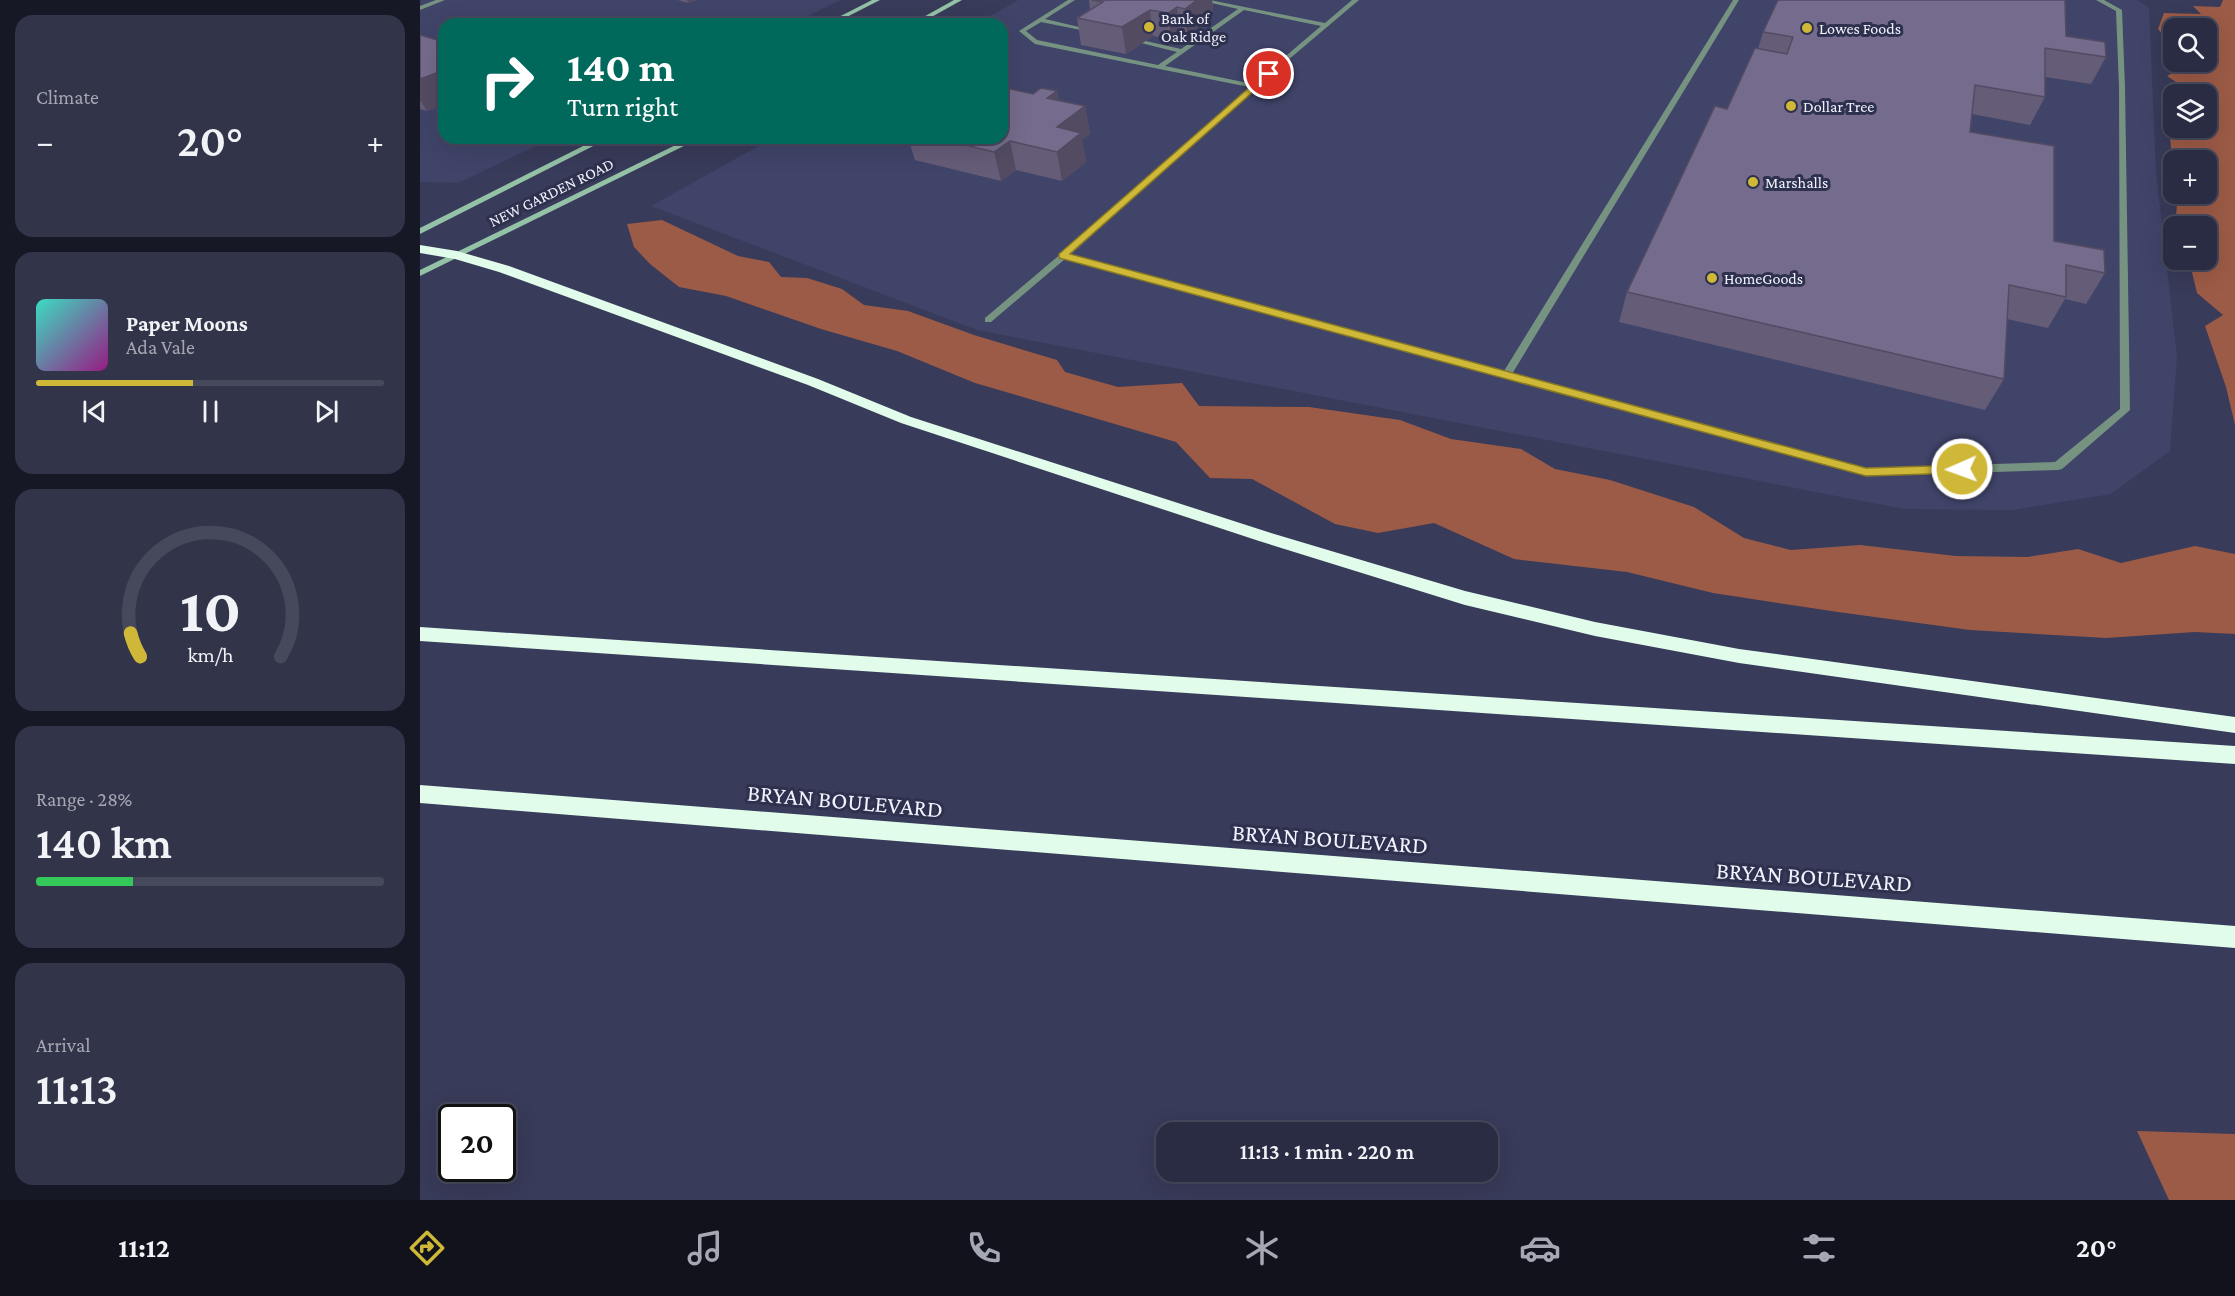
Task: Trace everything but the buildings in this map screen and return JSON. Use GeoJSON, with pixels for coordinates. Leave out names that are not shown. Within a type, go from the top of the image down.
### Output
{"type":"FeatureCollection","features":[{"type":"Feature","properties":{"kind":"highway"},"geometry":{"type":"LineString","coordinates":[[420,249],[457,255],[515,273],[813,382],[906,420],[1254,534],[1465,598],[1595,629],[1739,656],[2235,725]]}},
{"type":"Feature","properties":{"kind":"highway"},"geometry":{"type":"LineString","coordinates":[[420,634],[2235,755]]}},
{"type":"Feature","properties":{"kind":"highway","name":"BRYAN BOULEVARD"},"geometry":{"type":"LineString","coordinates":[[420,794],[2235,937]]}},
{"type":"Feature","properties":{"kind":"main road"},"geometry":{"type":"LineString","coordinates":[[840,18],[877,0]]}},
{"type":"Feature","properties":{"kind":"main road"},"geometry":{"type":"LineString","coordinates":[[925,18],[959,0]]}},
{"type":"Feature","properties":{"kind":"main road","name":"NEW GARDEN ROAD"},"geometry":{"type":"LineString","coordinates":[[420,231],[593,144]]}},
{"type":"Feature","properties":{"kind":"main road","name":"NEW GARDEN ROAD"},"geometry":{"type":"LineString","coordinates":[[420,273],[684,144]]}},
{"type":"Feature","properties":{"kind":"street"},"geometry":{"type":"LineString","coordinates":[[420,8],[442,0]]}},
{"type":"Feature","properties":{"kind":"street"},"geometry":{"type":"LineString","coordinates":[[1072,0],[1022,31],[1035,42],[1254,86]]}},
{"type":"Feature","properties":{"kind":"street"},"geometry":{"type":"LineString","coordinates":[[1201,0],[1325,25]]}},
{"type":"Feature","properties":{"kind":"street"},"geometry":{"type":"LineString","coordinates":[[988,320],[1254,86],[1301,49],[1325,25],[1356,0]]}},
{"type":"Feature","properties":{"kind":"street"},"geometry":{"type":"LineString","coordinates":[[1507,374],[1736,0]]}},
{"type":"Feature","properties":{"kind":"street"},"geometry":{"type":"LineString","coordinates":[[1063,256],[1866,472],[2058,466],[2125,410],[2122,87],[2119,10],[2099,0]]}},
{"type":"Feature","properties":{"kind":"street"},"geometry":{"type":"LineString","coordinates":[[1158,68],[1242,9]]}},
{"type":"Feature","properties":{"kind":"street"},"geometry":{"type":"LineString","coordinates":[[1039,20],[1105,34]]}},
{"type":"Feature","properties":{"kind":"street"},"geometry":{"type":"LineString","coordinates":[[1116,37],[1182,51]]}},
{"type":"Feature","properties":{"kind":"shaded area"},"geometry":{"type":"Polygon","coordinates":[[[420,0],[841,0],[804,18],[438,18],[438,144],[540,144],[458,183],[420,182],[420,0]]]}},
{"type":"Feature","properties":{"kind":"shaded area"},"geometry":{"type":"Polygon","coordinates":[[[1018,0],[2137,0],[2149,8],[2156,172],[2163,234],[2163,270],[2167,270],[2177,357],[2170,451],[2111,494],[2012,510],[1904,509],[977,330],[651,206],[762,144],[1008,144],[1008,18],[986,18],[1018,0]]]}},
{"type":"Feature","properties":{"kind":"shaded area"},"geometry":{"type":"Polygon","coordinates":[[[2223,0],[2235,0],[2235,425],[2226,387],[2205,326],[2223,315],[2197,293],[2191,270],[2217,270],[2217,216],[2176,216],[2177,204],[2217,204],[2217,150],[2171,150],[2170,138],[2217,138],[2217,84],[2179,84],[2167,76],[2174,72],[2217,72],[2217,18],[2163,18],[2163,35],[2158,29],[2164,13],[2201,14],[2193,6],[2220,7],[2223,0]]]}},
{"type":"Feature","properties":{"kind":"shaded area"},"geometry":{"type":"Polygon","coordinates":[[[662,220],[738,256],[769,262],[781,277],[807,278],[842,289],[864,305],[908,311],[974,335],[1057,360],[1065,372],[1118,387],[1182,383],[1199,406],[1309,407],[1400,420],[1451,439],[1521,449],[1555,469],[1610,480],[1694,507],[1744,538],[1791,550],[1860,545],[1956,556],[2028,557],[2078,549],[2121,563],[2195,546],[2235,554],[2235,634],[2195,632],[2106,638],[1970,630],[1713,593],[1627,572],[1514,559],[1434,523],[1378,533],[1335,524],[1252,479],[1210,478],[1176,442],[975,383],[897,351],[821,329],[726,296],[679,287],[650,264],[634,247],[627,224],[662,220]]]}},
{"type":"Feature","properties":{"kind":"shaded area"},"geometry":{"type":"Polygon","coordinates":[[[2137,1131],[2235,1134],[2235,1200],[2169,1200],[2137,1131]]]}},
{"type":"Feature","properties":{"kind":"place","name":"Bank of Oak Ridge"},"geometry":{"type":"Point","coordinates":[1149,27]}},
{"type":"Feature","properties":{"kind":"place","name":"Lowes Foods"},"geometry":{"type":"Point","coordinates":[1807,28]}},
{"type":"Feature","properties":{"kind":"place","name":"Dollar Tree"},"geometry":{"type":"Point","coordinates":[1791,106]}},
{"type":"Feature","properties":{"kind":"place","name":"Marshalls"},"geometry":{"type":"Point","coordinates":[1753,182]}},
{"type":"Feature","properties":{"kind":"place","name":"HomeGoods"},"geometry":{"type":"Point","coordinates":[1712,278]}},
{"type":"Feature","properties":{"kind":"route"},"geometry":{"type":"LineString","coordinates":[[1269,74],[1063,256],[1866,472],[1962,469]]}}]}
